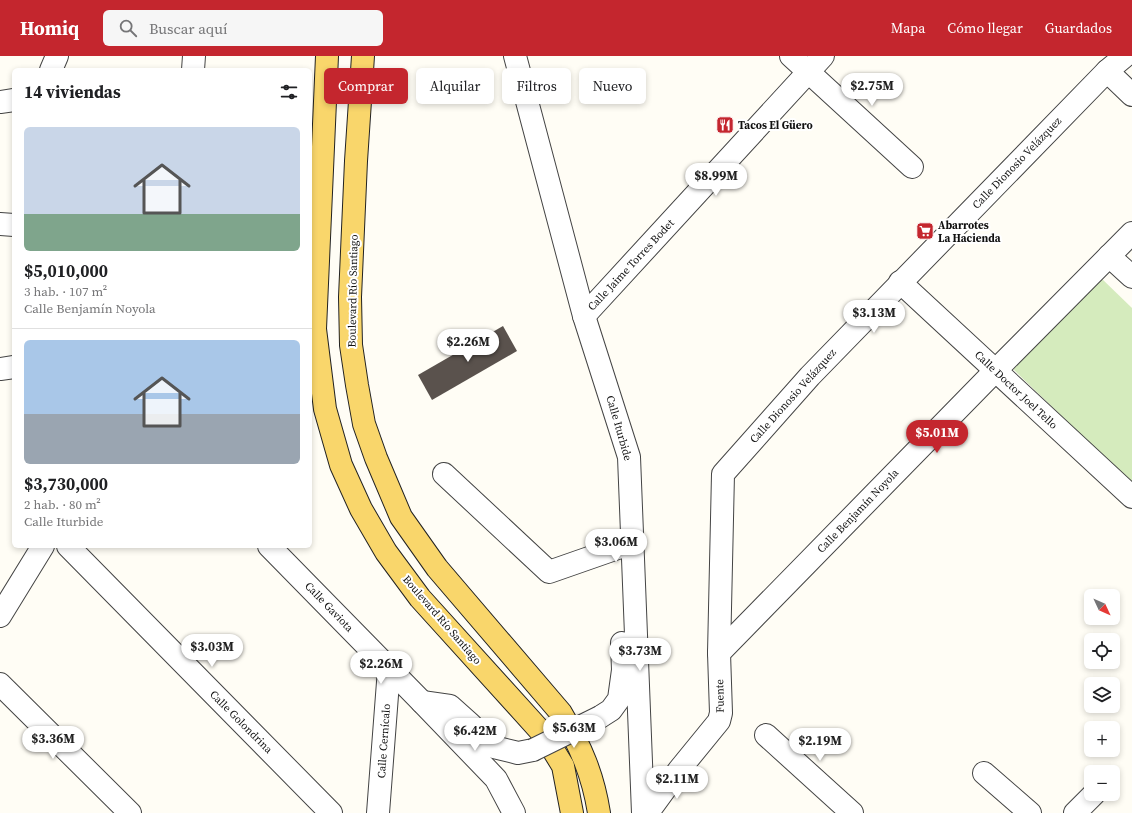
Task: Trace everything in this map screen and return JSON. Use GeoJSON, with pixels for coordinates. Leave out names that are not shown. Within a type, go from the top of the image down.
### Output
{"type":"FeatureCollection","features":[{"type":"Feature","properties":{"kind":"main road","name":"Boulevard Río Santiago"},"geometry":{"type":"LineString","coordinates":[[327,56],[315,329],[325,409],[341,465],[361,509],[383,546],[420,598],[544,735],[563,766],[572,813]]}},
{"type":"Feature","properties":{"kind":"main road","name":"Boulevard Río Santiago"},"geometry":{"type":"LineString","coordinates":[[363,56],[350,297],[351,345],[356,385],[364,424],[376,458],[401,517],[437,568],[561,713],[586,760],[596,794],[599,813]]}},
{"type":"Feature","properties":{"kind":"street"},"geometry":{"type":"LineString","coordinates":[[52,68],[57,56]]}},
{"type":"Feature","properties":{"kind":"street"},"geometry":{"type":"LineString","coordinates":[[192,68],[194,56]]}},
{"type":"Feature","properties":{"kind":"street","name":"Calle Iturbide"},"geometry":{"type":"LineString","coordinates":[[515,56],[584,316],[629,457],[632,543],[647,811]]}},
{"type":"Feature","properties":{"kind":"street"},"geometry":{"type":"LineString","coordinates":[[791,56],[912,167]]}},
{"type":"Feature","properties":{"kind":"street","name":"Calle Jaime Torres Bodet"},"geometry":{"type":"LineString","coordinates":[[584,316],[823,56]]}},
{"type":"Feature","properties":{"kind":"street","name":"Calle Dionosio Velázquez"},"geometry":{"type":"LineString","coordinates":[[719,653],[723,474],[810,376],[900,282],[1107,71],[1125,56]]}},
{"type":"Feature","properties":{"kind":"street"},"geometry":{"type":"LineString","coordinates":[[1107,71],[1132,95]]}},
{"type":"Feature","properties":{"kind":"street"},"geometry":{"type":"LineString","coordinates":[[0,224],[12,225]]}},
{"type":"Feature","properties":{"kind":"street","name":"Calle Benjamín Noyola"},"geometry":{"type":"LineString","coordinates":[[719,653],[1132,233]]}},
{"type":"Feature","properties":{"kind":"street"},"geometry":{"type":"LineString","coordinates":[[1109,256],[1132,277]]}},
{"type":"Feature","properties":{"kind":"street","name":"Calle Doctor Joel Tello"},"geometry":{"type":"LineString","coordinates":[[900,282],[1132,497]]}},
{"type":"Feature","properties":{"kind":"street"},"geometry":{"type":"LineString","coordinates":[[0,369],[12,368]]}},
{"type":"Feature","properties":{"kind":"street"},"geometry":{"type":"LineString","coordinates":[[444,474],[549,572],[632,543]]}},
{"type":"Feature","properties":{"kind":"street"},"geometry":{"type":"LineString","coordinates":[[0,616],[42,548]]}},
{"type":"Feature","properties":{"kind":"street","name":"Calle Golondrina"},"geometry":{"type":"LineString","coordinates":[[70,548],[331,813]]}},
{"type":"Feature","properties":{"kind":"street","name":"Calle Gaviota"},"geometry":{"type":"LineString","coordinates":[[271,548],[496,779],[514,813]]}},
{"type":"Feature","properties":{"kind":"street"},"geometry":{"type":"LineString","coordinates":[[422,702],[450,706],[494,747],[518,753],[533,750],[600,717],[611,710],[619,699],[623,670],[621,636],[635,598]]}},
{"type":"Feature","properties":{"kind":"street","name":"Fuente"},"geometry":{"type":"LineString","coordinates":[[647,811],[719,721],[721,713],[719,653]]}},
{"type":"Feature","properties":{"kind":"street","name":"Calle Cernícalo"},"geometry":{"type":"LineString","coordinates":[[378,813],[389,669]]}},
{"type":"Feature","properties":{"kind":"street"},"geometry":{"type":"LineString","coordinates":[[0,684],[130,813]]}},
{"type":"Feature","properties":{"kind":"street"},"geometry":{"type":"LineString","coordinates":[[766,735],[852,813]]}},
{"type":"Feature","properties":{"kind":"street"},"geometry":{"type":"LineString","coordinates":[[984,773],[1030,813]]}},
{"type":"Feature","properties":{"kind":"street"},"geometry":{"type":"LineString","coordinates":[[1075,813],[1087,801]]}},
{"type":"Feature","properties":{"kind":"green space"},"geometry":{"type":"Polygon","coordinates":[[[1100,277],[1132,308],[1132,484],[1013,369],[1100,277]]]}},
{"type":"Feature","properties":{"kind":"building"},"geometry":{"type":"Polygon","coordinates":[[[503,326],[517,351],[432,400],[418,375],[503,326]]]}},
{"type":"Feature","properties":{"kind":"place","name":"Tacos El Güero"},"geometry":{"type":"Point","coordinates":[725,125]}},
{"type":"Feature","properties":{"kind":"place","name":"Abarrotes La Hacienda"},"geometry":{"type":"Point","coordinates":[925,231]}}]}
